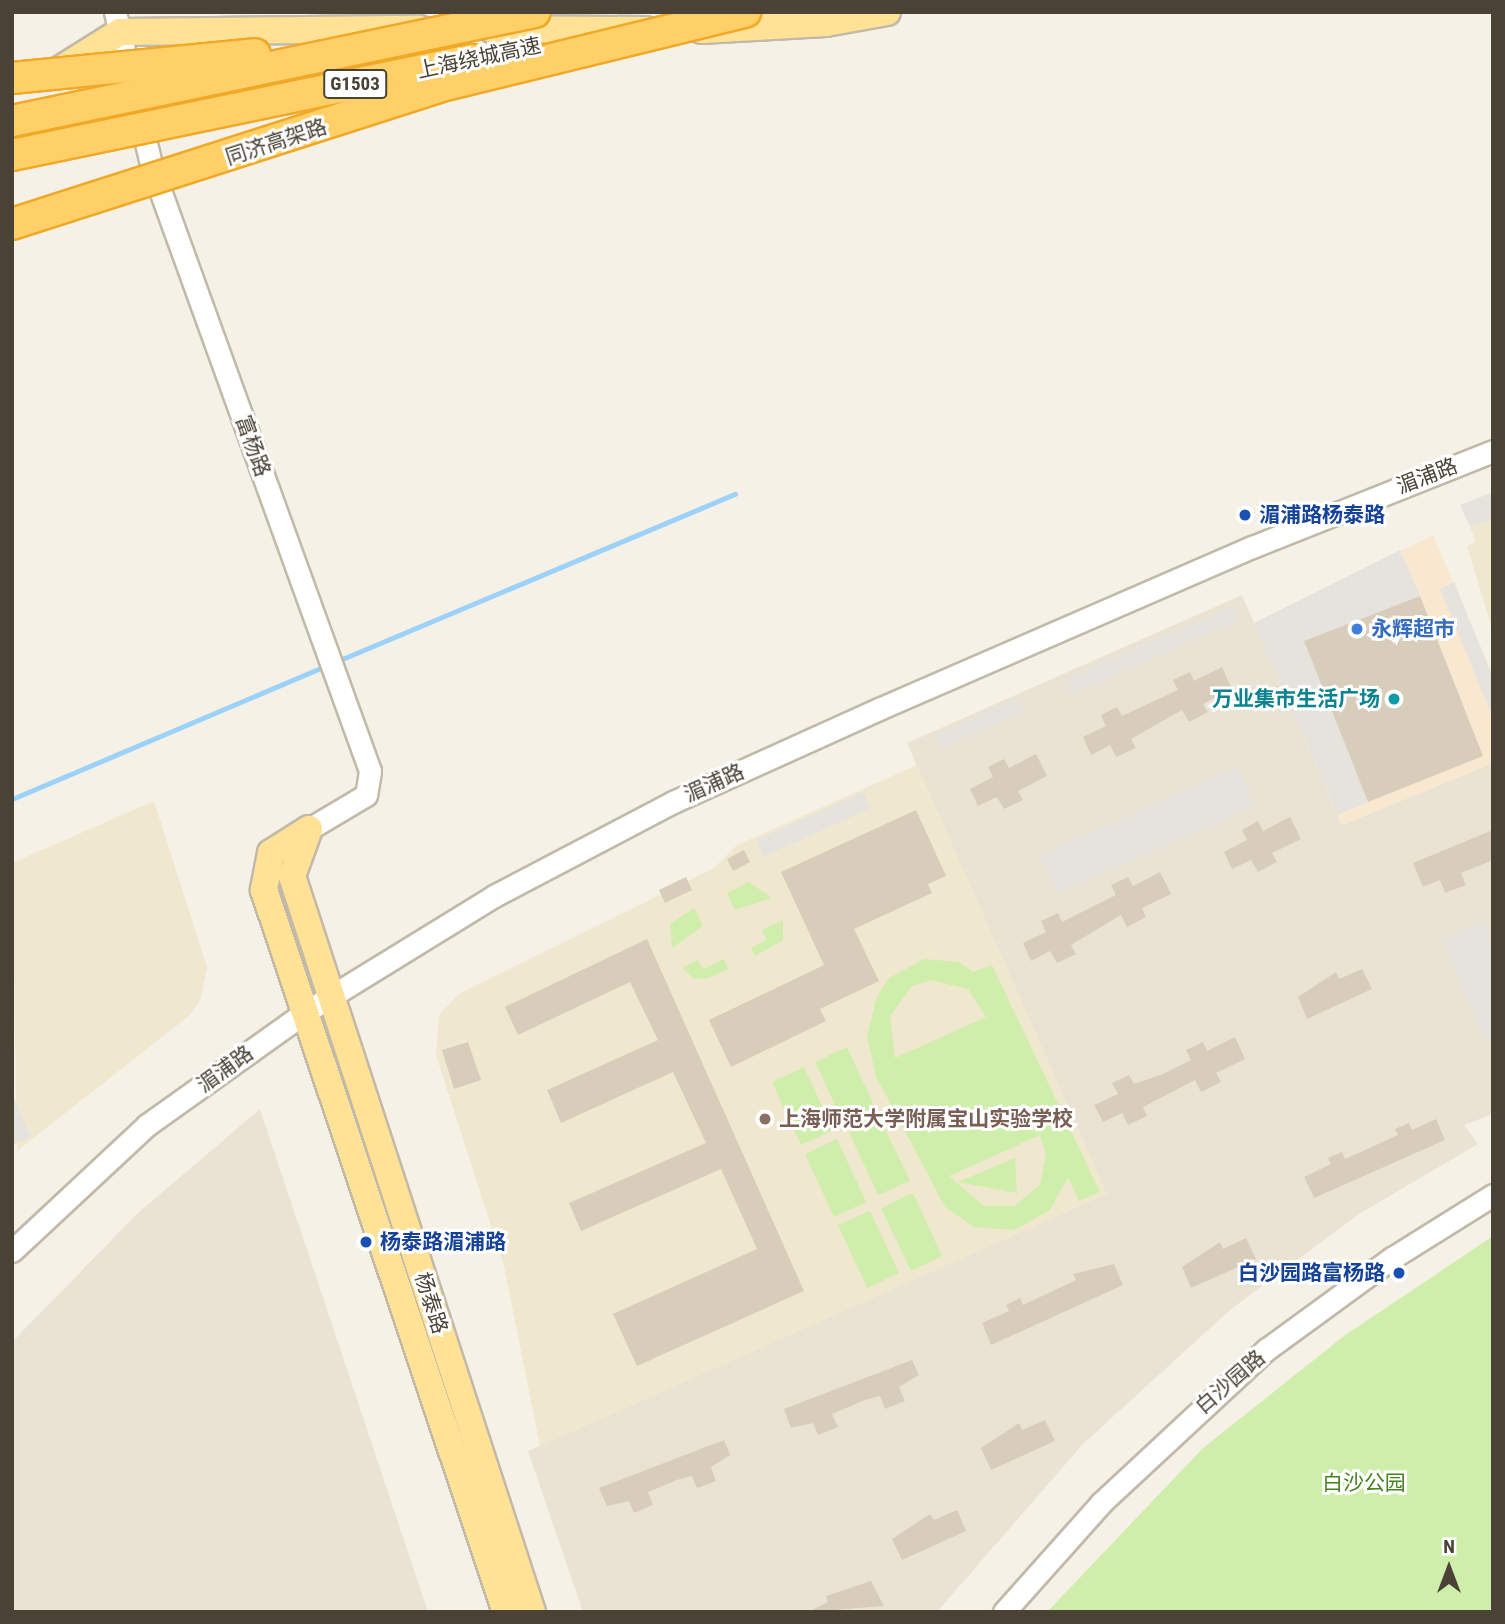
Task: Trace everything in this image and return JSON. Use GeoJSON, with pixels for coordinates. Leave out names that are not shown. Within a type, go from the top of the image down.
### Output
{"type":"FeatureCollection","features":[{"type":"Feature","properties":{"kind":"highway"},"geometry":{"type":"LineString","coordinates":[[12,78],[270,53],[475,12]]}},
{"type":"Feature","properties":{"kind":"highway","name":"上海绕城高速"},"geometry":{"type":"LineString","coordinates":[[12,121],[536,12]]}},
{"type":"Feature","properties":{"kind":"highway","name":"上海绕城高速"},"geometry":{"type":"LineString","coordinates":[[12,155],[698,12]]}},
{"type":"Feature","properties":{"kind":"highway","name":"同济高架路"},"geometry":{"type":"LineString","coordinates":[[12,224],[449,84],[745,12]]}},
{"type":"Feature","properties":{"kind":"main road"},"geometry":{"type":"LineString","coordinates":[[12,89],[41,82],[118,22],[720,30],[887,12]]}},
{"type":"Feature","properties":{"kind":"main road","name":"杨泰路"},"geometry":{"type":"LineString","coordinates":[[309,829],[292,876],[333,994],[532,1612]]}},
{"type":"Feature","properties":{"kind":"main road","name":"杨泰路"},"geometry":{"type":"LineString","coordinates":[[309,829],[271,853],[263,873],[304,1013],[506,1612]]}},
{"type":"Feature","properties":{"kind":"street","name":"富杨路"},"geometry":{"type":"LineString","coordinates":[[118,22],[152,168],[370,771],[369,787],[358,801],[309,829]]}},
{"type":"Feature","properties":{"kind":"street","name":"湄浦路"},"geometry":{"type":"LineString","coordinates":[[12,1251],[147,1125],[304,1013],[494,896],[673,802],[1252,547],[1493,451]]}},
{"type":"Feature","properties":{"kind":"street","name":"白沙园路"},"geometry":{"type":"LineString","coordinates":[[1004,1612],[1101,1503],[1268,1349],[1493,1195]]}},
{"type":"Feature","properties":{"kind":"shaded area"},"geometry":{"type":"Polygon","coordinates":[[[1493,492],[1493,519],[1470,527],[1460,505],[1493,492]]]}},
{"type":"Feature","properties":{"kind":"shaded area"},"geometry":{"type":"Polygon","coordinates":[[[1493,519],[1493,632],[1467,546],[1476,542],[1470,527],[1493,519]]]}},
{"type":"Feature","properties":{"kind":"shaded area","name":"万业集市生活广场"},"geometry":{"type":"Polygon","coordinates":[[[1433,535],[1493,677],[1493,763],[1342,825],[1254,623],[1433,535]]]}},
{"type":"Feature","properties":{"kind":"shaded area"},"geometry":{"type":"Polygon","coordinates":[[[1400,550],[1420,596],[1304,641],[1368,802],[1338,815],[1254,623],[1400,550]]]}},
{"type":"Feature","properties":{"kind":"shaded area"},"geometry":{"type":"Polygon","coordinates":[[[1454,582],[1493,677],[1493,718],[1440,589],[1454,582]]]}},
{"type":"Feature","properties":{"kind":"shaded area"},"geometry":{"type":"Polygon","coordinates":[[[1242,595],[1342,825],[1493,763],[1493,1114],[1464,1125],[1478,1144],[1359,1214],[1230,1310],[1083,1444],[937,1612],[583,1612],[528,1451],[1106,1194],[907,743],[1242,595]]]}},
{"type":"Feature","properties":{"kind":"shaded area"},"geometry":{"type":"Polygon","coordinates":[[[1232,607],[1238,621],[1070,694],[1064,680],[1232,607]]]}},
{"type":"Feature","properties":{"kind":"shaded area"},"geometry":{"type":"Polygon","coordinates":[[[1017,699],[1023,712],[943,748],[936,735],[1017,699]]]}},
{"type":"Feature","properties":{"kind":"shaded area","name":"上海师范大学附属宝山实验学校"},"geometry":{"type":"Polygon","coordinates":[[[917,765],[1107,1194],[540,1446],[504,1266],[436,1055],[439,1015],[459,994],[714,868],[737,845],[917,765]]]}},
{"type":"Feature","properties":{"kind":"shaded area"},"geometry":{"type":"Polygon","coordinates":[[[1238,767],[1255,806],[1057,893],[1040,855],[1238,767]]]}},
{"type":"Feature","properties":{"kind":"shaded area"},"geometry":{"type":"Polygon","coordinates":[[[863,792],[871,808],[763,857],[756,840],[863,792]]]}},
{"type":"Feature","properties":{"kind":"shaded area"},"geometry":{"type":"Polygon","coordinates":[[[154,801],[207,967],[201,998],[190,1015],[17,1151],[12,863],[154,801]]]}},
{"type":"Feature","properties":{"kind":"shaded area"},"geometry":{"type":"Polygon","coordinates":[[[1483,921],[1493,943],[1493,1036],[1485,1040],[1442,939],[1483,921]]]}},
{"type":"Feature","properties":{"kind":"shaded area"},"geometry":{"type":"Polygon","coordinates":[[[12,1094],[31,1137],[14,1144],[12,1140],[12,1094]]]}},
{"type":"Feature","properties":{"kind":"shaded area"},"geometry":{"type":"Polygon","coordinates":[[[260,1109],[428,1612],[12,1612],[12,1342],[138,1213],[260,1109]]]}},
{"type":"Feature","properties":{"kind":"green space"},"geometry":{"type":"Polygon","coordinates":[[[749,882],[772,898],[735,910],[727,893],[749,882]]]}},
{"type":"Feature","properties":{"kind":"green space"},"geometry":{"type":"Polygon","coordinates":[[[694,908],[703,926],[672,948],[670,924],[694,908]]]}},
{"type":"Feature","properties":{"kind":"green space"},"geometry":{"type":"Polygon","coordinates":[[[783,920],[783,940],[755,956],[751,948],[767,940],[762,930],[783,920]]]}},
{"type":"Feature","properties":{"kind":"green space"},"geometry":{"type":"Polygon","coordinates":[[[724,959],[728,969],[708,978],[694,979],[682,968],[698,960],[703,969],[724,959]]]}},
{"type":"Feature","properties":{"kind":"green space"},"geometry":{"type":"Polygon","coordinates":[[[924,959],[959,962],[973,972],[992,965],[1100,1192],[1079,1201],[1068,1177],[1050,1210],[1014,1230],[974,1227],[945,1207],[876,1076],[867,1037],[877,996],[889,978],[924,959]],[[930,980],[912,986],[890,1016],[895,1058],[986,1017],[968,989],[930,980]],[[1040,1135],[949,1176],[984,1206],[1014,1206],[1040,1185],[1046,1155],[1040,1135]]]}},
{"type":"Feature","properties":{"kind":"green space"},"geometry":{"type":"Polygon","coordinates":[[[847,1047],[876,1110],[844,1124],[815,1062],[847,1047]]]}},
{"type":"Feature","properties":{"kind":"green space"},"geometry":{"type":"Polygon","coordinates":[[[804,1067],[833,1130],[801,1145],[772,1082],[804,1067]]]}},
{"type":"Feature","properties":{"kind":"green space"},"geometry":{"type":"Polygon","coordinates":[[[880,1118],[910,1181],[878,1195],[849,1132],[880,1118]]]}},
{"type":"Feature","properties":{"kind":"green space"},"geometry":{"type":"Polygon","coordinates":[[[837,1139],[866,1202],[834,1217],[805,1154],[837,1139]]]}},
{"type":"Feature","properties":{"kind":"green space"},"geometry":{"type":"Polygon","coordinates":[[[1015,1158],[1017,1193],[958,1182],[1015,1158]]]}},
{"type":"Feature","properties":{"kind":"green space"},"geometry":{"type":"Polygon","coordinates":[[[913,1193],[942,1256],[911,1271],[881,1208],[913,1193]]]}},
{"type":"Feature","properties":{"kind":"green space"},"geometry":{"type":"Polygon","coordinates":[[[870,1211],[899,1273],[867,1288],[838,1225],[870,1211]]]}},
{"type":"Feature","properties":{"kind":"green space","name":"白沙公园"},"geometry":{"type":"Polygon","coordinates":[[[1493,1236],[1493,1612],[1047,1612],[1203,1448],[1344,1336],[1493,1236]]]}},
{"type":"Feature","properties":{"kind":"building","name":"万业集市生活广场"},"geometry":{"type":"Polygon","coordinates":[[[1420,596],[1483,756],[1368,802],[1304,641],[1420,596]]]}},
{"type":"Feature","properties":{"kind":"building"},"geometry":{"type":"Polygon","coordinates":[[[1222,667],[1232,689],[1203,704],[1208,712],[1189,722],[1182,710],[1131,739],[1136,748],[1116,757],[1110,745],[1091,755],[1083,737],[1106,726],[1101,715],[1117,707],[1122,716],[1178,690],[1173,680],[1190,672],[1194,681],[1222,667]]]}},
{"type":"Feature","properties":{"kind":"building"},"geometry":{"type":"Polygon","coordinates":[[[1036,754],[1047,776],[1018,791],[1023,800],[1004,809],[997,797],[978,806],[970,789],[993,777],[988,767],[1004,759],[1009,768],[1036,754]]]}},
{"type":"Feature","properties":{"kind":"building"},"geometry":{"type":"Polygon","coordinates":[[[916,810],[946,876],[928,884],[932,893],[854,929],[879,981],[820,1009],[826,1021],[731,1067],[709,1020],[824,965],[781,872],[916,810]]]}},
{"type":"Feature","properties":{"kind":"building"},"geometry":{"type":"Polygon","coordinates":[[[1290,817],[1301,839],[1272,853],[1277,862],[1258,872],[1251,860],[1232,869],[1224,852],[1247,840],[1242,830],[1258,821],[1263,831],[1290,817]]]}},
{"type":"Feature","properties":{"kind":"building"},"geometry":{"type":"Polygon","coordinates":[[[1493,830],[1493,860],[1461,873],[1466,885],[1445,893],[1440,880],[1423,887],[1413,863],[1493,830]]]}},
{"type":"Feature","properties":{"kind":"building"},"geometry":{"type":"Polygon","coordinates":[[[744,850],[750,862],[733,871],[727,859],[744,850]]]}},
{"type":"Feature","properties":{"kind":"building"},"geometry":{"type":"Polygon","coordinates":[[[1160,872],[1171,894],[1142,908],[1146,917],[1127,927],[1121,915],[1071,945],[1076,954],[1057,963],[1050,951],[1031,961],[1023,943],[1046,932],[1041,921],[1058,913],[1062,922],[1116,895],[1111,885],[1128,877],[1133,886],[1160,872]]]}},
{"type":"Feature","properties":{"kind":"building"},"geometry":{"type":"Polygon","coordinates":[[[686,877],[692,890],[665,903],[659,890],[686,877]]]}},
{"type":"Feature","properties":{"kind":"building"},"geometry":{"type":"Polygon","coordinates":[[[647,939],[804,1291],[637,1366],[613,1314],[757,1249],[721,1169],[581,1231],[569,1203],[706,1143],[673,1072],[561,1123],[547,1090],[658,1040],[630,982],[518,1035],[505,1007],[647,939]]]}},
{"type":"Feature","properties":{"kind":"building"},"geometry":{"type":"Polygon","coordinates":[[[1362,969],[1372,989],[1307,1019],[1298,997],[1336,972],[1339,979],[1362,969]]]}},
{"type":"Feature","properties":{"kind":"building"},"geometry":{"type":"Polygon","coordinates":[[[1235,1037],[1245,1059],[1216,1073],[1221,1082],[1201,1092],[1195,1080],[1143,1107],[1147,1116],[1128,1125],[1122,1113],[1103,1122],[1094,1105],[1118,1094],[1112,1083],[1129,1075],[1134,1084],[1163,1074],[1191,1060],[1186,1050],[1203,1042],[1207,1051],[1235,1037]]]}},
{"type":"Feature","properties":{"kind":"building"},"geometry":{"type":"Polygon","coordinates":[[[468,1042],[481,1080],[454,1089],[442,1050],[468,1042]]]}},
{"type":"Feature","properties":{"kind":"building"},"geometry":{"type":"Polygon","coordinates":[[[1436,1119],[1445,1140],[1314,1198],[1304,1177],[1331,1164],[1328,1158],[1342,1152],[1345,1159],[1398,1135],[1395,1129],[1409,1123],[1412,1130],[1436,1119]]]}},
{"type":"Feature","properties":{"kind":"building"},"geometry":{"type":"Polygon","coordinates":[[[1246,1238],[1256,1259],[1191,1288],[1182,1267],[1220,1242],[1223,1249],[1246,1238]]]}},
{"type":"Feature","properties":{"kind":"building"},"geometry":{"type":"Polygon","coordinates":[[[1114,1264],[1123,1285],[991,1345],[982,1323],[1009,1311],[1006,1305],[1020,1298],[1023,1305],[1076,1280],[1073,1274],[1114,1264]]]}},
{"type":"Feature","properties":{"kind":"building"},"geometry":{"type":"Polygon","coordinates":[[[912,1360],[919,1375],[899,1387],[905,1401],[885,1409],[880,1396],[865,1400],[832,1414],[838,1427],[818,1435],[813,1423],[791,1428],[784,1409],[912,1360]]]}},
{"type":"Feature","properties":{"kind":"building"},"geometry":{"type":"Polygon","coordinates":[[[1045,1420],[1055,1441],[991,1470],[981,1448],[1019,1423],[1022,1430],[1045,1420]]]}},
{"type":"Feature","properties":{"kind":"building"},"geometry":{"type":"Polygon","coordinates":[[[724,1440],[730,1455],[711,1467],[716,1481],[697,1488],[692,1476],[677,1480],[648,1492],[653,1505],[634,1513],[629,1501],[607,1506],[599,1488],[724,1440]]]}},
{"type":"Feature","properties":{"kind":"building"},"geometry":{"type":"Polygon","coordinates":[[[957,1510],[966,1531],[902,1560],[892,1539],[930,1514],[934,1520],[957,1510]]]}},
{"type":"Feature","properties":{"kind":"building"},"geometry":{"type":"Polygon","coordinates":[[[871,1581],[884,1606],[808,1612],[828,1602],[826,1596],[871,1581]]]}},
{"type":"Feature","properties":{"kind":"waterway"},"geometry":{"type":"LineString","coordinates":[[335,662],[735,494]]}},
{"type":"Feature","properties":{"kind":"waterway"},"geometry":{"type":"LineString","coordinates":[[12,799],[326,666]]}},
{"type":"Feature","properties":{"kind":"place","name":"湄浦路杨泰路"},"geometry":{"type":"Point","coordinates":[1245,515]}},
{"type":"Feature","properties":{"kind":"place","name":"永辉超市"},"geometry":{"type":"Point","coordinates":[1357,629]}},
{"type":"Feature","properties":{"kind":"place","name":"万业集市生活广场"},"geometry":{"type":"Point","coordinates":[1394,699]}},
{"type":"Feature","properties":{"kind":"place","name":"上海师范大学附属宝山实验学校"},"geometry":{"type":"Point","coordinates":[765,1119]}},
{"type":"Feature","properties":{"kind":"place","name":"杨泰路湄浦路"},"geometry":{"type":"Point","coordinates":[366,1242]}},
{"type":"Feature","properties":{"kind":"place","name":"白沙园路富杨路"},"geometry":{"type":"Point","coordinates":[1399,1273]}}]}
